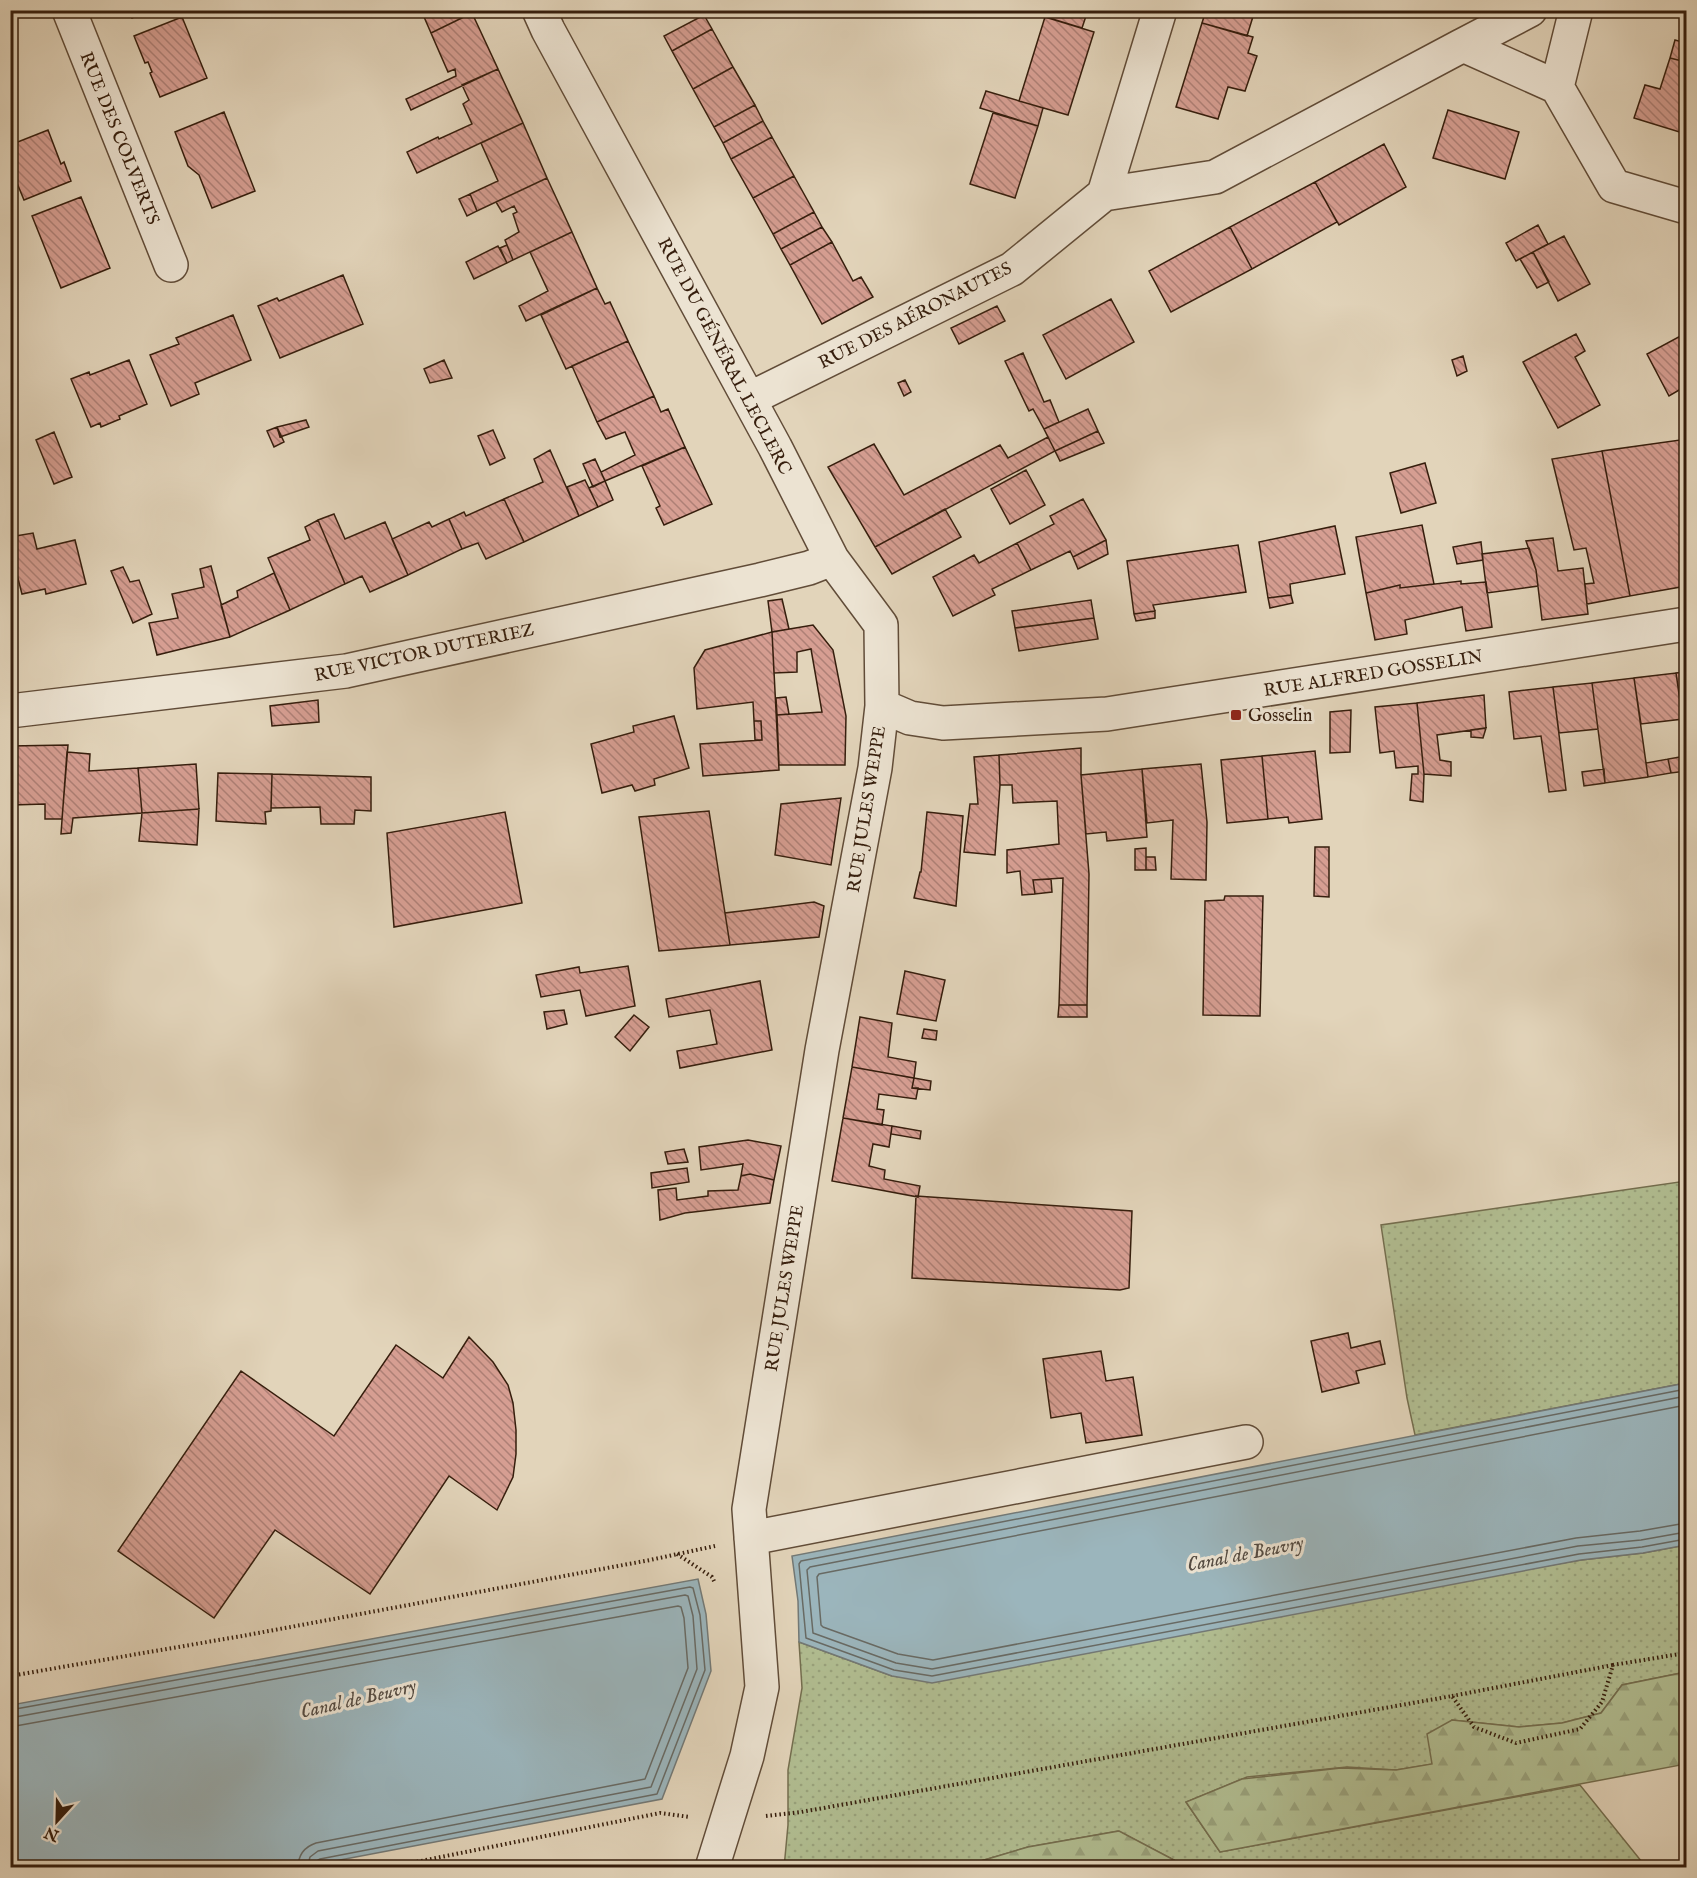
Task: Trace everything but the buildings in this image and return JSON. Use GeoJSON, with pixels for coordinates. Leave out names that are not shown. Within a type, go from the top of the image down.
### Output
{"type":"FeatureCollection","features":[{"type":"Feature","properties":{"kind":"street","name":"RUE DES COLVERTS"},"geometry":{"type":"LineString","coordinates":[[69,10],[171,266]]}},
{"type":"Feature","properties":{"kind":"street","name":"RUE DU GÉNÉRAL LECLERC"},"geometry":{"type":"LineString","coordinates":[[539,10],[749,399],[832,559],[881,625],[882,706]]}},
{"type":"Feature","properties":{"kind":"street"},"geometry":{"type":"LineString","coordinates":[[1160,10],[1104,194],[1215,177],[1530,10]]}},
{"type":"Feature","properties":{"kind":"street"},"geometry":{"type":"LineString","coordinates":[[1557,87],[1576,10]]}},
{"type":"Feature","properties":{"kind":"street"},"geometry":{"type":"LineString","coordinates":[[1462,45],[1557,87],[1614,186],[1686,207]]}},
{"type":"Feature","properties":{"kind":"street","name":"RUE DES AÉRONAUTES"},"geometry":{"type":"LineString","coordinates":[[749,399],[1012,269],[1104,194]]}},
{"type":"Feature","properties":{"kind":"street","name":"RUE VICTOR DUTERIEZ"},"geometry":{"type":"LineString","coordinates":[[10,711],[346,671],[770,578],[809,568],[832,559]]}},
{"type":"Feature","properties":{"kind":"street","name":"RUE ALFRED GOSSELIN"},"geometry":{"type":"LineString","coordinates":[[882,706],[910,718],[943,723],[1107,714],[1686,624]]}},
{"type":"Feature","properties":{"kind":"street","name":"RUE JULES WEPPE"},"geometry":{"type":"LineString","coordinates":[[712,1868],[747,1756],[762,1686],[749,1509],[822,1050],[875,768],[882,706]]}},
{"type":"Feature","properties":{"kind":"street"},"geometry":{"type":"LineString","coordinates":[[751,1538],[1246,1442]]}},
{"type":"Feature","properties":{"kind":"path"},"geometry":{"type":"LineString","coordinates":[[10,1676],[242,1636],[751,1538]]}},
{"type":"Feature","properties":{"kind":"path"},"geometry":{"type":"LineString","coordinates":[[677,1554],[712,1577],[716,1585]]}},
{"type":"Feature","properties":{"kind":"path"},"geometry":{"type":"LineString","coordinates":[[386,1868],[660,1814],[726,1821],[801,1812],[1686,1653]]}},
{"type":"Feature","properties":{"kind":"path"},"geometry":{"type":"LineString","coordinates":[[1452,1696],[1474,1726],[1516,1743],[1580,1729],[1602,1702],[1613,1665]]}},
{"type":"Feature","properties":{"kind":"green space"},"geometry":{"type":"Polygon","coordinates":[[[1686,1181],[1686,1383],[1415,1435],[1407,1398],[1381,1225],[1686,1181]]]}},
{"type":"Feature","properties":{"kind":"green space"},"geometry":{"type":"Polygon","coordinates":[[[1686,1545],[1686,1672],[1622,1685],[1601,1713],[1562,1723],[1519,1727],[1452,1720],[1433,1764],[1396,1770],[1347,1767],[1247,1777],[1186,1802],[1220,1852],[1580,1785],[1646,1867],[1178,1867],[1174,1860],[1118,1831],[1028,1847],[981,1861],[975,1867],[784,1868],[788,1825],[788,1770],[802,1688],[799,1642],[892,1676],[1581,1560],[1643,1553],[1686,1545]]]}},
{"type":"Feature","properties":{"kind":"green space"},"geometry":{"type":"Polygon","coordinates":[[[1686,1672],[1686,1764],[1220,1852],[1186,1802],[1242,1779],[1341,1768],[1396,1770],[1432,1764],[1427,1734],[1452,1720],[1519,1727],[1562,1723],[1601,1713],[1622,1685],[1686,1672]]]}},
{"type":"Feature","properties":{"kind":"green space"},"geometry":{"type":"Polygon","coordinates":[[[1119,1831],[1174,1860],[1134,1868],[975,1867],[981,1861],[1028,1847],[1119,1831]]]}},
{"type":"Feature","properties":{"kind":"water","name":"Canal de Beuvry"},"geometry":{"type":"Polygon","coordinates":[[[1686,1383],[1686,1545],[1643,1553],[1581,1560],[932,1683],[892,1676],[799,1642],[798,1601],[792,1556],[1686,1383]]]}},
{"type":"Feature","properties":{"kind":"water","name":"Canal de Beuvry"},"geometry":{"type":"Polygon","coordinates":[[[698,1579],[706,1614],[711,1671],[662,1799],[303,1867],[11,1867],[11,1705],[698,1579]]]}},
{"type":"Feature","properties":{"kind":"place","name":"Gosselin"},"geometry":{"type":"Point","coordinates":[1236,715]}}]}
